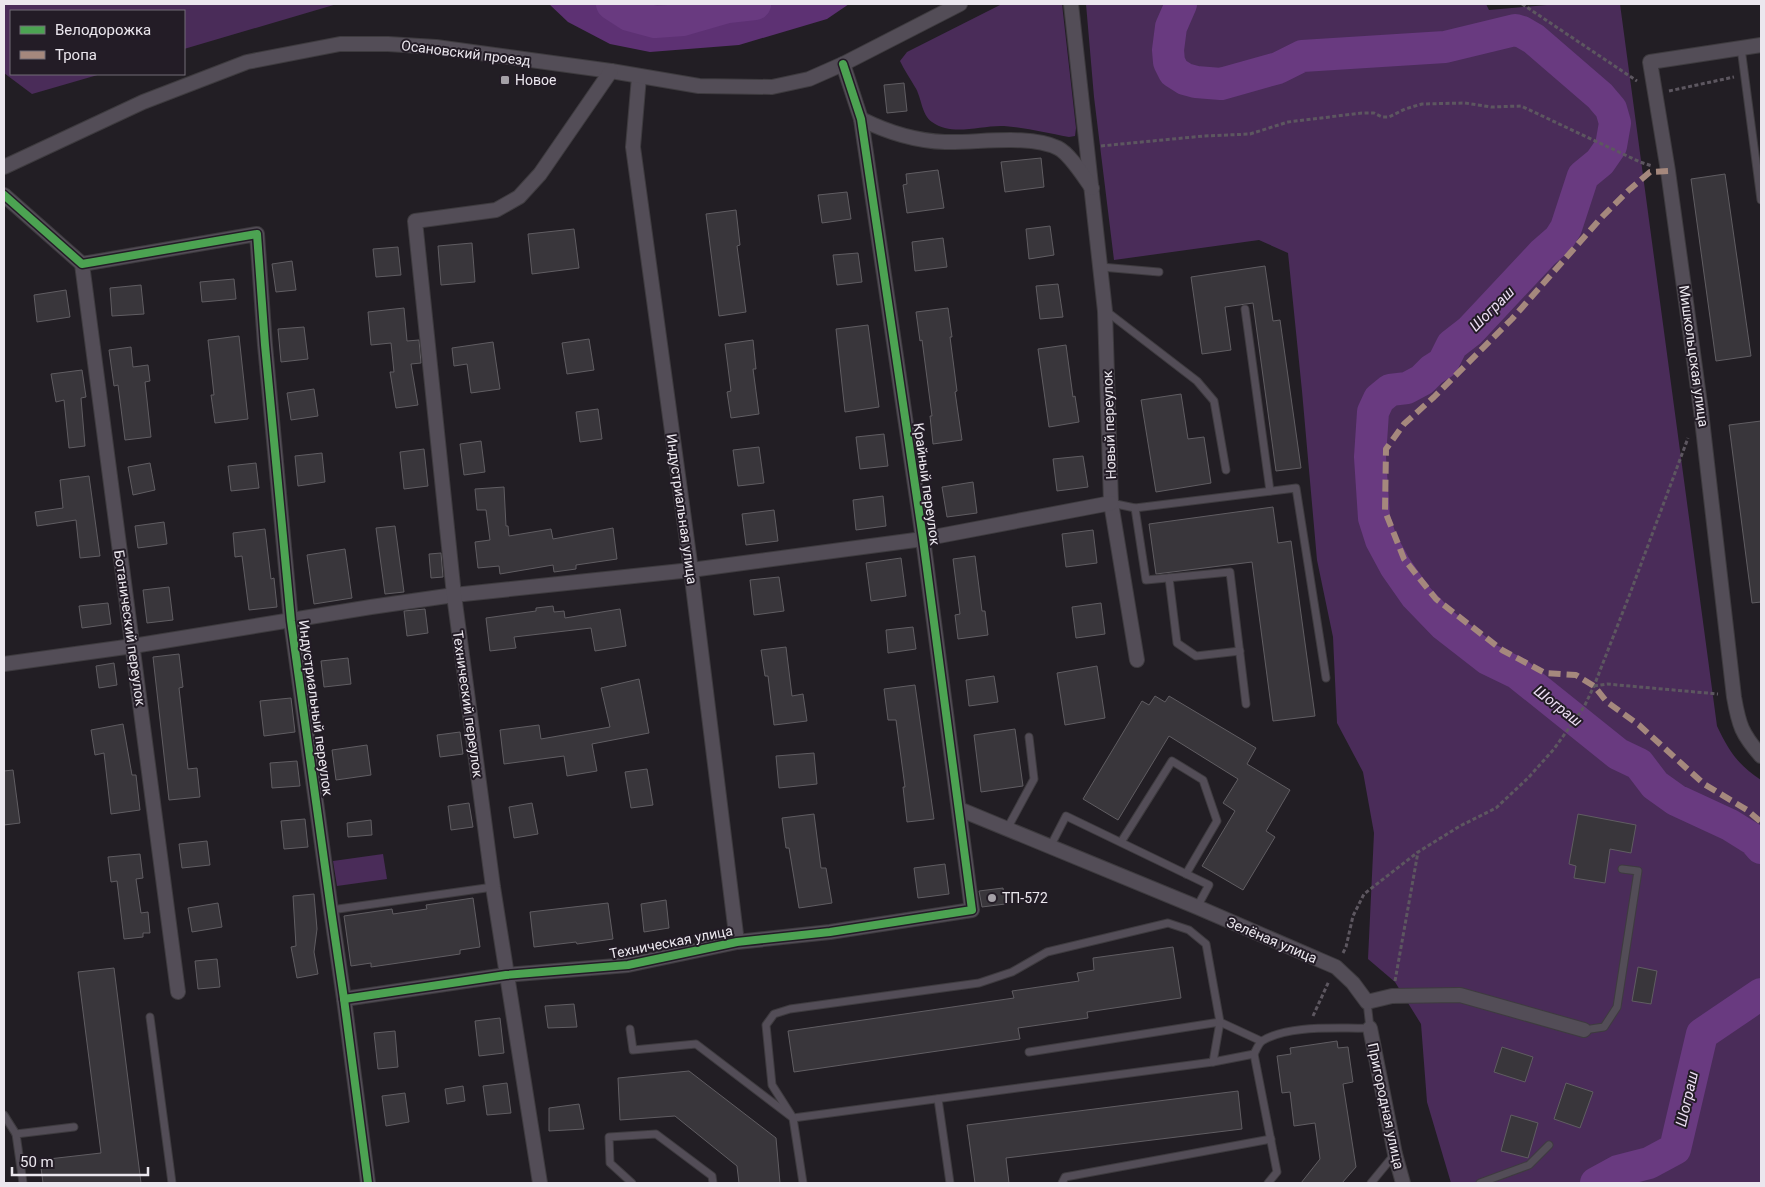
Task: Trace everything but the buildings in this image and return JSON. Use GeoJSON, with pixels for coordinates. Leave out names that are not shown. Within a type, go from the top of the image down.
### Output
{"type":"FeatureCollection","features":[{"type":"Feature","properties":{"kind":"street","name":"Осановский проезд"},"geometry":{"type":"LineString","coordinates":[[4,167],[143,102],[247,62],[340,44],[436,47],[611,71],[699,86],[772,87],[809,79],[843,64],[960,4]]}},
{"type":"Feature","properties":{"kind":"street","name":"Новый переулок"},"geometry":{"type":"LineString","coordinates":[[1071,4],[1093,189],[1105,311],[1111,503],[1137,660]]}},
{"type":"Feature","properties":{"kind":"street","name":"Мишкольцская улица"},"geometry":{"type":"LineString","coordinates":[[1761,45],[1650,62],[1668,171],[1700,401],[1734,697],[1738,720],[1747,740],[1761,756]]}},
{"type":"Feature","properties":{"kind":"street","name":"Крайный переулок"},"geometry":{"type":"LineString","coordinates":[[843,64],[861,119],[923,539],[972,910]]}},
{"type":"Feature","properties":{"kind":"street","name":"Технический переулок"},"geometry":{"type":"LineString","coordinates":[[540,1183],[493,887],[454,595],[415,222],[496,210],[519,197],[540,174],[611,71]]}},
{"type":"Feature","properties":{"kind":"street","name":"Индустриальная улица"},"geometry":{"type":"LineString","coordinates":[[639,77],[633,147],[691,570],[737,942]]}},
{"type":"Feature","properties":{"kind":"street"},"geometry":{"type":"LineString","coordinates":[[861,119],[882,130],[943,142],[1035,140],[1060,148],[1093,189]]}},
{"type":"Feature","properties":{"kind":"street"},"geometry":{"type":"LineString","coordinates":[[4,195],[82,264]]}},
{"type":"Feature","properties":{"kind":"street","name":"Индустриальный переулок"},"geometry":{"type":"LineString","coordinates":[[82,264],[257,234],[266,355],[291,621],[368,1183]]}},
{"type":"Feature","properties":{"kind":"street","name":"Ботанический переулок"},"geometry":{"type":"LineString","coordinates":[[82,264],[178,992]]}},
{"type":"Feature","properties":{"kind":"street"},"geometry":{"type":"LineString","coordinates":[[4,664],[133,646],[454,595],[691,570],[923,539],[1111,503]]}},
{"type":"Feature","properties":{"kind":"street","name":"Зелёная улица"},"geometry":{"type":"LineString","coordinates":[[959,809],[1336,967],[1353,983],[1367,1002]]}},
{"type":"Feature","properties":{"kind":"street","name":"Техническая улица"},"geometry":{"type":"LineString","coordinates":[[344,999],[506,975],[628,965],[737,942],[830,932],[972,910]]}},
{"type":"Feature","properties":{"kind":"street"},"geometry":{"type":"LineString","coordinates":[[1367,1002],[1392,996],[1460,995],[1584,1030]]}},
{"type":"Feature","properties":{"kind":"street","name":"Пригородная улица"},"geometry":{"type":"LineString","coordinates":[[1370,1028],[1394,1154],[1403,1183]]}},
{"type":"Feature","properties":{"kind":"lane"},"geometry":{"type":"LineString","coordinates":[[1740,47],[1758,150],[1761,200]]}},
{"type":"Feature","properties":{"kind":"lane"},"geometry":{"type":"LineString","coordinates":[[1101,268],[1159,272]]}},
{"type":"Feature","properties":{"kind":"lane"},"geometry":{"type":"LineString","coordinates":[[1245,309],[1270,491]]}},
{"type":"Feature","properties":{"kind":"lane"},"geometry":{"type":"LineString","coordinates":[[1105,311],[1197,381],[1214,401],[1226,470]]}},
{"type":"Feature","properties":{"kind":"lane"},"geometry":{"type":"LineString","coordinates":[[1111,503],[1135,508],[1296,488],[1326,678]]}},
{"type":"Feature","properties":{"kind":"lane"},"geometry":{"type":"LineString","coordinates":[[1135,508],[1146,580],[1230,572],[1246,704]]}},
{"type":"Feature","properties":{"kind":"lane"},"geometry":{"type":"LineString","coordinates":[[1169,578],[1177,643],[1196,656],[1240,651]]}},
{"type":"Feature","properties":{"kind":"lane"},"geometry":{"type":"LineString","coordinates":[[1006,829],[1034,779],[1029,737]]}},
{"type":"Feature","properties":{"kind":"lane"},"geometry":{"type":"LineString","coordinates":[[1121,842],[1172,761],[1202,780],[1217,821],[1186,874]]}},
{"type":"Feature","properties":{"kind":"lane"},"geometry":{"type":"LineString","coordinates":[[1050,847],[1066,816],[1209,885],[1197,908]]}},
{"type":"Feature","properties":{"kind":"lane"},"geometry":{"type":"LineString","coordinates":[[1584,1030],[1604,1027],[1617,1007],[1638,871],[1622,869]]}},
{"type":"Feature","properties":{"kind":"lane"},"geometry":{"type":"LineString","coordinates":[[331,910],[493,887]]}},
{"type":"Feature","properties":{"kind":"lane"},"geometry":{"type":"LineString","coordinates":[[803,1183],[793,1118],[772,1085],[766,1025],[774,1014],[790,1009],[979,983],[1012,972],[1047,952],[1168,923],[1190,930],[1206,944],[1220,1022],[1213,1062]]}},
{"type":"Feature","properties":{"kind":"lane"},"geometry":{"type":"LineString","coordinates":[[1268,1183],[1277,1172],[1254,1054],[1261,1041],[1288,1031],[1370,1028],[1367,1002]]}},
{"type":"Feature","properties":{"kind":"lane"},"geometry":{"type":"LineString","coordinates":[[150,1017],[172,1183]]}},
{"type":"Feature","properties":{"kind":"lane"},"geometry":{"type":"LineString","coordinates":[[1029,1052],[1220,1022],[1261,1041]]}},
{"type":"Feature","properties":{"kind":"lane"},"geometry":{"type":"LineString","coordinates":[[630,1029],[633,1050],[696,1044],[793,1118],[1213,1062],[1254,1054]]}},
{"type":"Feature","properties":{"kind":"lane"},"geometry":{"type":"LineString","coordinates":[[938,1099],[950,1183]]}},
{"type":"Feature","properties":{"kind":"lane"},"geometry":{"type":"LineString","coordinates":[[4,1116],[16,1134],[22,1183]]}},
{"type":"Feature","properties":{"kind":"lane"},"geometry":{"type":"LineString","coordinates":[[16,1134],[74,1127]]}},
{"type":"Feature","properties":{"kind":"lane"},"geometry":{"type":"LineString","coordinates":[[632,1183],[610,1163],[609,1137],[656,1134],[712,1176],[713,1183]]}},
{"type":"Feature","properties":{"kind":"lane"},"geometry":{"type":"LineString","coordinates":[[1062,1183],[1065,1177],[1271,1139]]}},
{"type":"Feature","properties":{"kind":"lane"},"geometry":{"type":"LineString","coordinates":[[1480,1183],[1528,1165],[1549,1145]]}},
{"type":"Feature","properties":{"kind":"lane"},"geometry":{"type":"LineString","coordinates":[[1371,1183],[1394,1154]]}},
{"type":"Feature","properties":{"kind":"path"},"geometry":{"type":"LineString","coordinates":[[1088,144],[1106,146],[1178,138],[1250,134],[1288,122],[1362,113],[1374,113],[1382,117],[1389,117],[1405,109],[1422,104],[1464,103],[1492,107],[1521,106],[1640,162]]}},
{"type":"Feature","properties":{"kind":"path"},"geometry":{"type":"LineString","coordinates":[[1306,1029],[1346,946],[1353,916],[1364,894],[1418,852],[1460,826],[1496,808],[1554,750],[1584,707],[1594,686],[1688,437]]}},
{"type":"Feature","properties":{"kind":"path"},"geometry":{"type":"LineString","coordinates":[[1594,686],[1616,685],[1708,692],[1734,697]]}},
{"type":"Feature","properties":{"kind":"path"},"geometry":{"type":"LineString","coordinates":[[1392,996],[1418,852]]}},
{"type":"Feature","properties":{"kind":"shaded area"},"geometry":{"type":"Polygon","coordinates":[[[4,4],[337,4],[185,49],[185,10],[10,10],[10,75],[98,75],[32,94],[4,73],[4,4]]]}},
{"type":"Feature","properties":{"kind":"shaded area"},"geometry":{"type":"Polygon","coordinates":[[[549,4],[849,4],[827,19],[739,45],[650,52],[610,44],[568,22],[549,4]]]}},
{"type":"Feature","properties":{"kind":"shaded area"},"geometry":{"type":"Polygon","coordinates":[[[1002,4],[1062,4],[1076,128],[1075,136],[1069,137],[1004,126],[949,129],[928,119],[917,91],[900,61],[907,52],[1002,4]]]}},
{"type":"Feature","properties":{"kind":"shaded area"},"geometry":{"type":"Polygon","coordinates":[[[1086,4],[1486,4],[1489,10],[1558,4],[1620,4],[1717,726],[1734,756],[1761,780],[1761,1183],[1451,1183],[1427,1102],[1421,1024],[1395,982],[1368,959],[1374,833],[1363,772],[1337,723],[1333,637],[1317,560],[1288,253],[1259,240],[1114,260],[1094,97],[1086,4]]]}},
{"type":"Feature","properties":{"kind":"shaded area"},"geometry":{"type":"Polygon","coordinates":[[[383,854],[387,879],[337,886],[333,861],[383,854]]]}},
{"type":"Feature","properties":{"kind":"waterway","name":"Шограш"},"geometry":{"type":"LineString","coordinates":[[612,4],[629,15],[655,22],[683,20],[728,7],[755,4]]}},
{"type":"Feature","properties":{"kind":"waterway","name":"Шограш"},"geometry":{"type":"LineString","coordinates":[[1181,4],[1171,27],[1168,50],[1169,62],[1174,72],[1185,79],[1196,82],[1221,84],[1278,68],[1302,56],[1445,47],[1515,30],[1534,39],[1600,96],[1611,109],[1615,123],[1611,146],[1600,162],[1583,176],[1566,228],[1559,239],[1543,253],[1470,331],[1452,345],[1443,363],[1422,380],[1407,388],[1390,390],[1379,399],[1373,412],[1370,457],[1374,518],[1381,540],[1395,566],[1416,596],[1443,624],[1488,659],[1517,673],[1618,754],[1639,764],[1655,785],[1676,800],[1730,825],[1754,840],[1761,848]]}},
{"type":"Feature","properties":{"kind":"waterway","name":"Шограш"},"geometry":{"type":"LineString","coordinates":[[1596,1183],[1618,1171],[1649,1163],[1675,1149],[1702,1034],[1761,994]]}},
{"type":"Feature","properties":{"kind":"marked path"},"geometry":{"type":"LineString","coordinates":[[1668,171],[1650,172],[1629,190],[1602,217],[1512,319],[1434,397],[1404,424],[1386,449],[1385,511],[1404,559],[1436,599],[1502,650],[1545,673],[1576,675],[1594,686],[1607,702],[1639,725],[1704,784],[1747,810],[1761,822]]}},
{"type":"Feature","properties":{"kind":"cycle path"},"geometry":{"type":"LineString","coordinates":[[344,999],[506,975],[628,965],[737,942],[830,932],[972,910],[923,539],[861,119],[843,64]]}},
{"type":"Feature","properties":{"kind":"cycle path"},"geometry":{"type":"LineString","coordinates":[[4,195],[82,264],[257,234],[265,345],[291,621],[368,1183]]}},
{"type":"Feature","properties":{"kind":"place","name":"Новое"},"geometry":{"type":"Point","coordinates":[505,80]}},
{"type":"Feature","properties":{"kind":"place","name":"ТП-572"},"geometry":{"type":"Point","coordinates":[992,898]}}]}
